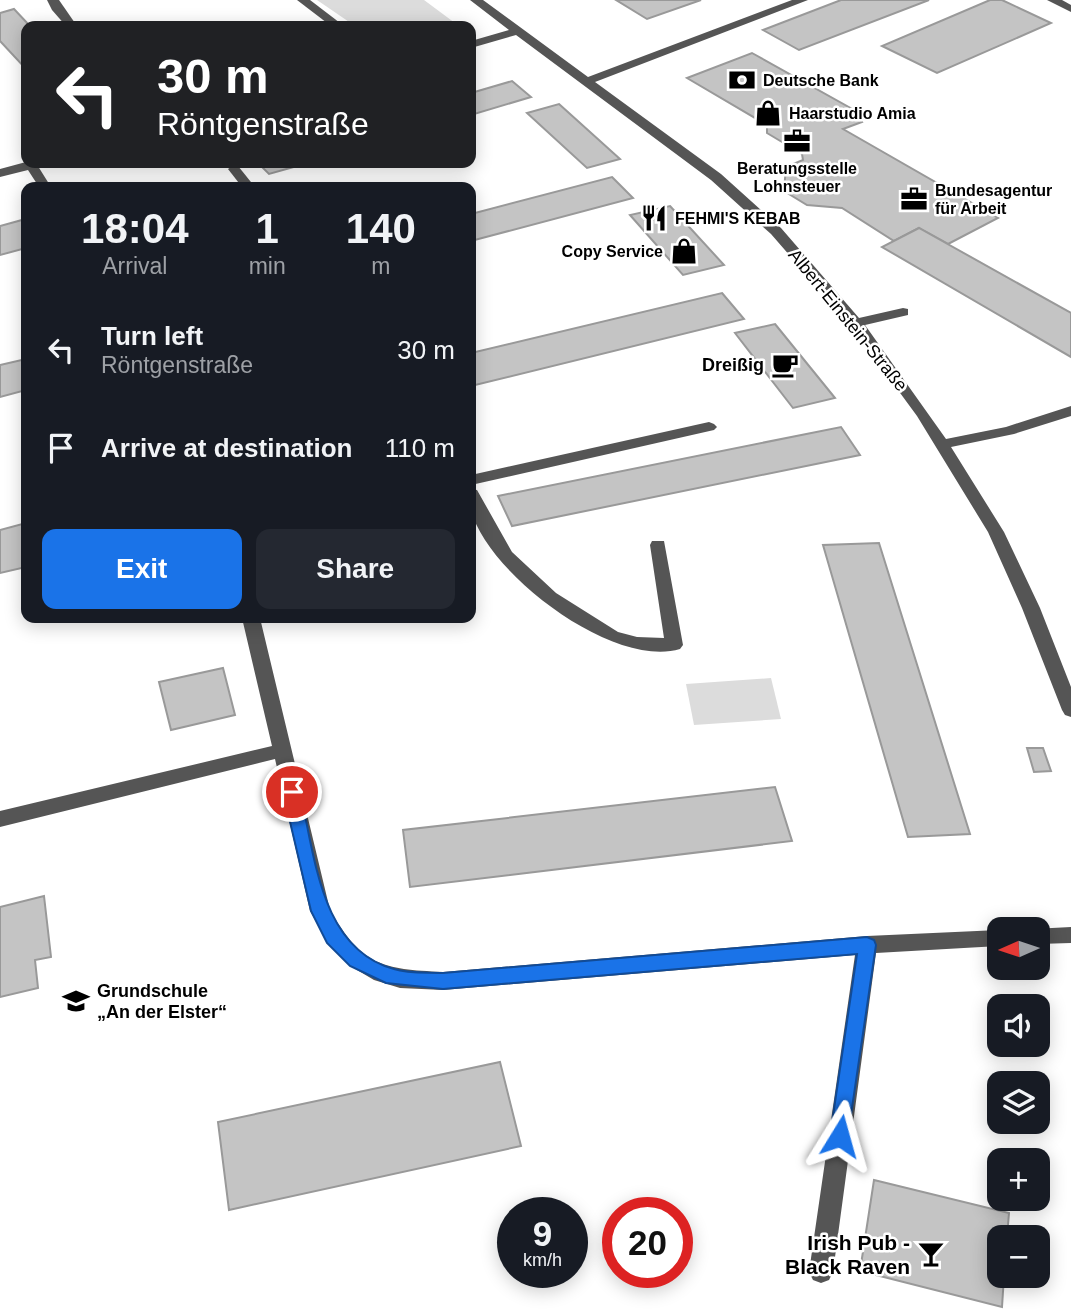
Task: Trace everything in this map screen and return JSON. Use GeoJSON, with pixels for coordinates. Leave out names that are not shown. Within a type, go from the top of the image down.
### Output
{"type":"FeatureCollection","features":[{"type":"Feature","properties":{"kind":"street"},"geometry":{"type":"LineString","coordinates":[[53,0],[68,21]]}},
{"type":"Feature","properties":{"kind":"street"},"geometry":{"type":"LineString","coordinates":[[303,0],[331,21]]}},
{"type":"Feature","properties":{"kind":"street","name":"Albert-Einstein-Straße"},"geometry":{"type":"LineString","coordinates":[[476,0],[716,177],[776,231],[856,323],[943,444],[996,532],[1031,608],[1071,710]]}},
{"type":"Feature","properties":{"kind":"street"},"geometry":{"type":"LineString","coordinates":[[587,81],[802,0]]}},
{"type":"Feature","properties":{"kind":"street"},"geometry":{"type":"LineString","coordinates":[[1053,0],[1071,9]]}},
{"type":"Feature","properties":{"kind":"street"},"geometry":{"type":"LineString","coordinates":[[476,44],[518,31]]}},
{"type":"Feature","properties":{"kind":"street"},"geometry":{"type":"LineString","coordinates":[[0,173],[21,168]]}},
{"type":"Feature","properties":{"kind":"street"},"geometry":{"type":"LineString","coordinates":[[234,169],[245,182]]}},
{"type":"Feature","properties":{"kind":"street"},"geometry":{"type":"LineString","coordinates":[[856,323],[903,312]]}},
{"type":"Feature","properties":{"kind":"street"},"geometry":{"type":"LineString","coordinates":[[943,444],[1009,431],[1071,411]]}},
{"type":"Feature","properties":{"kind":"street"},"geometry":{"type":"LineString","coordinates":[[476,479],[709,427]]}},
{"type":"Feature","properties":{"kind":"street"},"geometry":{"type":"LineString","coordinates":[[476,503],[512,563],[550,597],[625,641],[674,645],[658,545]]}},
{"type":"Feature","properties":{"kind":"street"},"geometry":{"type":"LineString","coordinates":[[252,623],[320,911],[334,937],[357,960],[393,978],[443,981],[867,945],[987,939]]}},
{"type":"Feature","properties":{"kind":"street"},"geometry":{"type":"LineString","coordinates":[[0,818],[282,750]]}},
{"type":"Feature","properties":{"kind":"street"},"geometry":{"type":"LineString","coordinates":[[1050,936],[1071,935]]}},
{"type":"Feature","properties":{"kind":"street"},"geometry":{"type":"LineString","coordinates":[[821,1272],[867,945]]}},
{"type":"Feature","properties":{"kind":"shaded area"},"geometry":{"type":"Polygon","coordinates":[[[317,0],[424,0],[452,21],[348,21],[317,0]]]}},
{"type":"Feature","properties":{"kind":"shaded area"},"geometry":{"type":"Polygon","coordinates":[[[771,678],[781,719],[694,725],[686,684],[771,678]]]}},
{"type":"Feature","properties":{"kind":"building"},"geometry":{"type":"Polygon","coordinates":[[[616,0],[701,0],[647,19],[616,0]]]}},
{"type":"Feature","properties":{"kind":"building"},"geometry":{"type":"Polygon","coordinates":[[[841,0],[929,0],[799,50],[763,30],[841,0]]]}},
{"type":"Feature","properties":{"kind":"building"},"geometry":{"type":"Polygon","coordinates":[[[990,0],[1002,0],[1051,23],[937,73],[882,46],[990,0]]]}},
{"type":"Feature","properties":{"kind":"building"},"geometry":{"type":"Polygon","coordinates":[[[14,9],[25,21],[21,21],[21,64],[0,41],[0,13],[14,9]]]}},
{"type":"Feature","properties":{"kind":"building"},"geometry":{"type":"Polygon","coordinates":[[[752,53],[854,110],[862,122],[843,129],[998,218],[948,244],[919,228],[894,241],[842,208],[807,205],[784,191],[786,167],[803,160],[802,154],[767,133],[767,125],[687,78],[752,53]]]}},
{"type":"Feature","properties":{"kind":"building"},"geometry":{"type":"Polygon","coordinates":[[[512,81],[531,97],[476,114],[476,92],[512,81]]]}},
{"type":"Feature","properties":{"kind":"building"},"geometry":{"type":"Polygon","coordinates":[[[559,104],[620,159],[587,168],[527,113],[559,104]]]}},
{"type":"Feature","properties":{"kind":"building"},"geometry":{"type":"Polygon","coordinates":[[[263,168],[290,168],[269,174],[263,168]]]}},
{"type":"Feature","properties":{"kind":"building"},"geometry":{"type":"Polygon","coordinates":[[[612,177],[633,198],[476,240],[476,213],[612,177]]]}},
{"type":"Feature","properties":{"kind":"building"},"geometry":{"type":"Polygon","coordinates":[[[670,206],[724,265],[683,275],[630,215],[670,206]]]}},
{"type":"Feature","properties":{"kind":"building"},"geometry":{"type":"Polygon","coordinates":[[[21,220],[21,249],[0,255],[0,226],[21,220]]]}},
{"type":"Feature","properties":{"kind":"building"},"geometry":{"type":"Polygon","coordinates":[[[919,228],[1071,313],[1071,357],[882,247],[919,228]]]}},
{"type":"Feature","properties":{"kind":"building"},"geometry":{"type":"Polygon","coordinates":[[[722,293],[744,319],[476,385],[476,352],[722,293]]]}},
{"type":"Feature","properties":{"kind":"building","name":"Dreißig"},"geometry":{"type":"Polygon","coordinates":[[[775,324],[835,398],[793,408],[735,333],[775,324]]]}},
{"type":"Feature","properties":{"kind":"building"},"geometry":{"type":"Polygon","coordinates":[[[21,360],[21,391],[0,397],[0,365],[21,360]]]}},
{"type":"Feature","properties":{"kind":"building"},"geometry":{"type":"Polygon","coordinates":[[[841,427],[860,455],[512,526],[498,496],[841,427]]]}},
{"type":"Feature","properties":{"kind":"building"},"geometry":{"type":"Polygon","coordinates":[[[21,524],[21,568],[0,573],[0,530],[21,524]]]}},
{"type":"Feature","properties":{"kind":"building"},"geometry":{"type":"Polygon","coordinates":[[[879,543],[970,834],[908,837],[823,545],[879,543]]]}},
{"type":"Feature","properties":{"kind":"building"},"geometry":{"type":"Polygon","coordinates":[[[223,668],[235,715],[171,730],[159,682],[223,668]]]}},
{"type":"Feature","properties":{"kind":"building"},"geometry":{"type":"Polygon","coordinates":[[[1027,748],[1043,748],[1051,771],[1034,772],[1027,748]]]}},
{"type":"Feature","properties":{"kind":"building"},"geometry":{"type":"Polygon","coordinates":[[[775,787],[792,841],[410,887],[403,830],[775,787]]]}},
{"type":"Feature","properties":{"kind":"building"},"geometry":{"type":"Polygon","coordinates":[[[44,896],[51,957],[35,960],[38,988],[0,997],[0,907],[44,896]]]}},
{"type":"Feature","properties":{"kind":"building"},"geometry":{"type":"Polygon","coordinates":[[[500,1062],[521,1146],[229,1210],[218,1122],[500,1062]]]}},
{"type":"Feature","properties":{"kind":"building","name":"Irish Pub - Black Raven"},"geometry":{"type":"Polygon","coordinates":[[[874,1180],[987,1208],[987,1211],[1009,1213],[1008,1225],[987,1225],[987,1288],[1003,1288],[1002,1307],[860,1271],[874,1180]]]}},
{"type":"Feature","properties":{"kind":"place","name":"Deutsche Bank"},"geometry":{"type":"Point","coordinates":[742,80]}},
{"type":"Feature","properties":{"kind":"place","name":"Haarstudio Amia"},"geometry":{"type":"Point","coordinates":[768,113]}},
{"type":"Feature","properties":{"kind":"place","name":"Beratungsstelle Lohnsteuer"},"geometry":{"type":"Point","coordinates":[797,141]}},
{"type":"Feature","properties":{"kind":"place","name":"Bundesagentur für Arbeit"},"geometry":{"type":"Point","coordinates":[914,199]}},
{"type":"Feature","properties":{"kind":"place","name":"FEHMI'S KEBAB"},"geometry":{"type":"Point","coordinates":[654,218]}},
{"type":"Feature","properties":{"kind":"place","name":"Copy Service"},"geometry":{"type":"Point","coordinates":[684,251]}},
{"type":"Feature","properties":{"kind":"place","name":"Dreißig"},"geometry":{"type":"Point","coordinates":[785,365]}},
{"type":"Feature","properties":{"kind":"place","name":"Grundschule „An der Elster“"},"geometry":{"type":"Point","coordinates":[76,1001]}},
{"type":"Feature","properties":{"kind":"place","name":"Irish Pub - Black Raven"},"geometry":{"type":"Point","coordinates":[931,1254]}},
{"type":"Feature","properties":{"kind":"route"},"geometry":{"type":"LineString","coordinates":[[292,792],[320,911],[334,937],[357,960],[393,978],[443,981],[867,945],[840,1136]]}}]}
